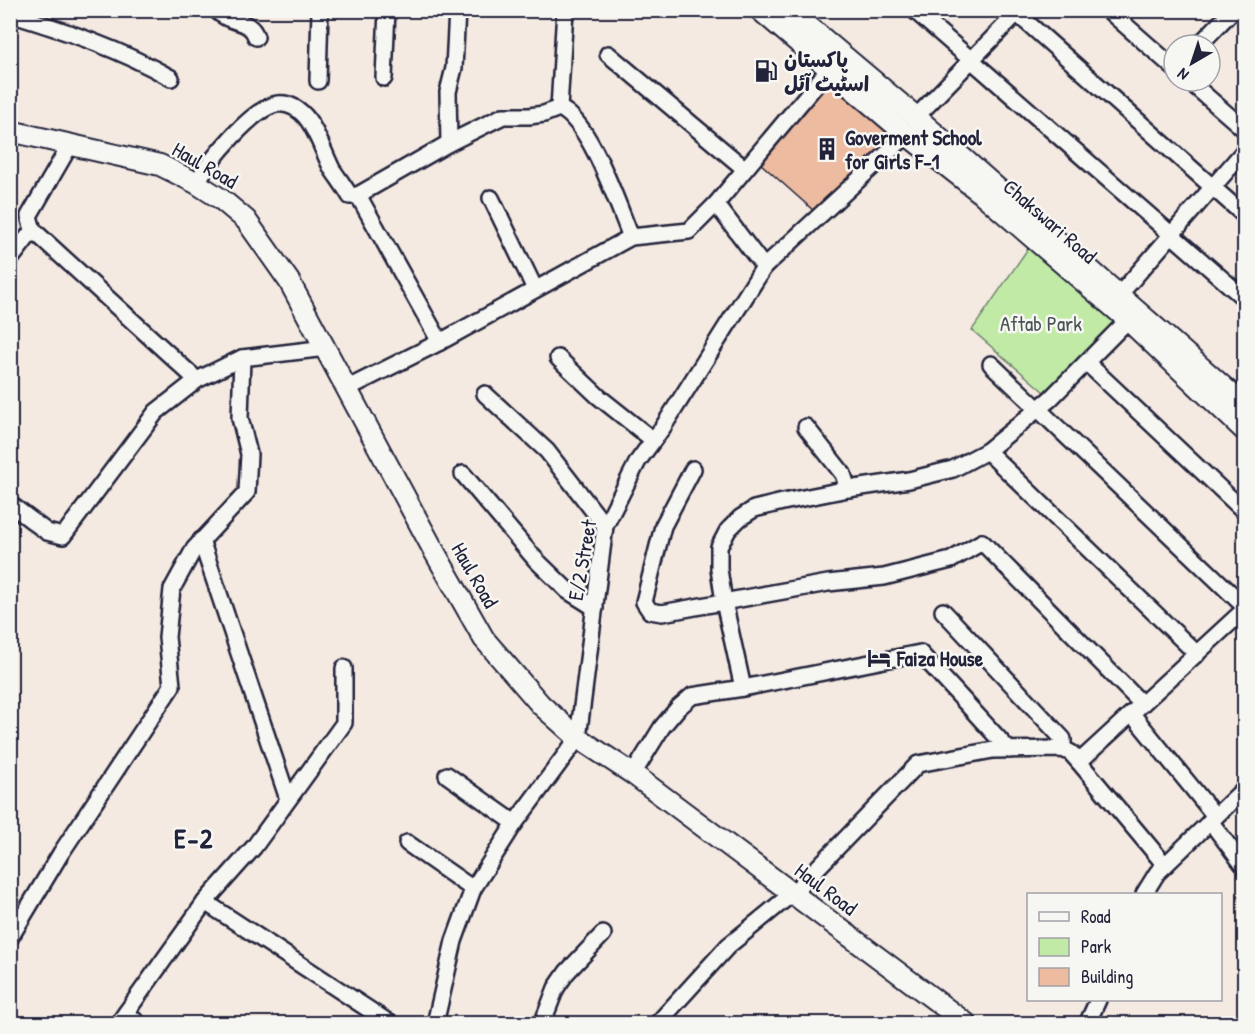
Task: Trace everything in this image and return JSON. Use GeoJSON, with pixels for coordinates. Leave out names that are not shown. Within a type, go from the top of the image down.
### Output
{"type":"FeatureCollection","features":[{"type":"Feature","properties":{"kind":"main road","name":"Chakswari Road"},"geometry":{"type":"LineString","coordinates":[[760,10],[907,135],[981,193],[1128,320],[1245,430]]}},
{"type":"Feature","properties":{"kind":"main road","name":"Chakswari Road"},"geometry":{"type":"LineString","coordinates":[[789,10],[916,117],[1245,405]]}},
{"type":"Feature","properties":{"kind":"main road","name":"Haul Road"},"geometry":{"type":"LineString","coordinates":[[10,131],[160,165],[196,183],[221,199],[246,220],[289,281],[434,551],[484,639],[541,705],[579,738],[633,774],[967,1023]]}},
{"type":"Feature","properties":{"kind":"street"},"geometry":{"type":"LineString","coordinates":[[216,10],[225,19],[249,25],[254,29],[256,37]]}},
{"type":"Feature","properties":{"kind":"street"},"geometry":{"type":"LineString","coordinates":[[318,81],[320,10]]}},
{"type":"Feature","properties":{"kind":"street"},"geometry":{"type":"LineString","coordinates":[[384,78],[387,10]]}},
{"type":"Feature","properties":{"kind":"street"},"geometry":{"type":"LineString","coordinates":[[449,143],[448,92],[454,68],[457,10]]}},
{"type":"Feature","properties":{"kind":"street"},"geometry":{"type":"LineString","coordinates":[[559,108],[566,10]]}},
{"type":"Feature","properties":{"kind":"street"},"geometry":{"type":"LineString","coordinates":[[914,10],[1245,298]]}},
{"type":"Feature","properties":{"kind":"street"},"geometry":{"type":"LineString","coordinates":[[1108,10],[1162,57]]}},
{"type":"Feature","properties":{"kind":"street"},"geometry":{"type":"LineString","coordinates":[[1211,33],[1233,10]]}},
{"type":"Feature","properties":{"kind":"street"},"geometry":{"type":"LineString","coordinates":[[916,117],[1017,12],[1245,215]]}},
{"type":"Feature","properties":{"kind":"street"},"geometry":{"type":"LineString","coordinates":[[10,14],[102,44],[145,63],[171,78]]}},
{"type":"Feature","properties":{"kind":"street"},"geometry":{"type":"LineString","coordinates":[[608,54],[745,169]]}},
{"type":"Feature","properties":{"kind":"street"},"geometry":{"type":"LineString","coordinates":[[348,388],[440,342],[631,237],[689,231],[716,204],[829,69]]}},
{"type":"Feature","properties":{"kind":"street"},"geometry":{"type":"LineString","coordinates":[[1203,93],[1245,129]]}},
{"type":"Feature","properties":{"kind":"street"},"geometry":{"type":"LineString","coordinates":[[196,183],[217,153],[253,117],[275,104],[286,104],[296,108],[308,120],[333,170],[350,196],[358,195],[449,143],[503,116],[543,114],[559,108],[568,111],[591,142],[631,237]]}},
{"type":"Feature","properties":{"kind":"street","name":"E/2 Street"},"geometry":{"type":"LineString","coordinates":[[435,1023],[454,941],[473,889],[515,823],[579,738],[605,526],[638,461],[663,427],[764,267],[907,135]]}},
{"type":"Feature","properties":{"kind":"street"},"geometry":{"type":"LineString","coordinates":[[70,145],[29,216],[33,230],[197,380]]}},
{"type":"Feature","properties":{"kind":"street"},"geometry":{"type":"LineString","coordinates":[[1120,294],[1245,151]]}},
{"type":"Feature","properties":{"kind":"street"},"geometry":{"type":"LineString","coordinates":[[358,195],[440,342]]}},
{"type":"Feature","properties":{"kind":"street"},"geometry":{"type":"LineString","coordinates":[[491,198],[535,290]]}},
{"type":"Feature","properties":{"kind":"street"},"geometry":{"type":"LineString","coordinates":[[716,204],[764,267]]}},
{"type":"Feature","properties":{"kind":"street"},"geometry":{"type":"LineString","coordinates":[[10,261],[33,230]]}},
{"type":"Feature","properties":{"kind":"street"},"geometry":{"type":"LineString","coordinates":[[744,687],[724,602],[719,569],[719,547],[728,530],[740,518],[754,509],[773,504],[909,480],[953,469],[987,451],[1039,408],[1128,320]]}},
{"type":"Feature","properties":{"kind":"street"},"geometry":{"type":"LineString","coordinates":[[10,504],[47,532],[63,536],[156,412],[197,380],[242,358],[326,348]]}},
{"type":"Feature","properties":{"kind":"street"},"geometry":{"type":"LineString","coordinates":[[10,938],[61,853],[172,686],[167,637],[172,589],[194,549],[247,492],[249,454],[240,418],[242,358]]}},
{"type":"Feature","properties":{"kind":"street"},"geometry":{"type":"LineString","coordinates":[[558,358],[599,397],[653,440]]}},
{"type":"Feature","properties":{"kind":"street"},"geometry":{"type":"LineString","coordinates":[[1087,363],[1245,511]]}},
{"type":"Feature","properties":{"kind":"street"},"geometry":{"type":"LineString","coordinates":[[991,364],[1245,608],[1079,762]]}},
{"type":"Feature","properties":{"kind":"street"},"geometry":{"type":"LineString","coordinates":[[485,394],[547,451],[605,526]]}},
{"type":"Feature","properties":{"kind":"street"},"geometry":{"type":"LineString","coordinates":[[806,427],[843,474],[848,489]]}},
{"type":"Feature","properties":{"kind":"street"},"geometry":{"type":"LineString","coordinates":[[987,451],[1197,654]]}},
{"type":"Feature","properties":{"kind":"street"},"geometry":{"type":"LineString","coordinates":[[693,469],[663,526],[644,602],[650,611],[662,613],[828,583],[884,577],[951,560],[982,542],[1137,709],[1245,866]]}},
{"type":"Feature","properties":{"kind":"street"},"geometry":{"type":"LineString","coordinates":[[464,474],[535,559],[568,591],[595,608]]}},
{"type":"Feature","properties":{"kind":"street"},"geometry":{"type":"LineString","coordinates":[[201,540],[288,800]]}},
{"type":"Feature","properties":{"kind":"street"},"geometry":{"type":"LineString","coordinates":[[943,611],[1063,739],[1063,749]]}},
{"type":"Feature","properties":{"kind":"street"},"geometry":{"type":"LineString","coordinates":[[633,774],[663,727],[678,708],[692,696],[920,653],[1009,750]]}},
{"type":"Feature","properties":{"kind":"street"},"geometry":{"type":"LineString","coordinates":[[139,1023],[122,1018],[205,902],[254,847],[344,723],[344,668]]}},
{"type":"Feature","properties":{"kind":"street"},"geometry":{"type":"LineString","coordinates":[[657,1023],[728,946],[792,894],[918,764],[993,750],[1063,749],[1071,753],[1079,762],[1165,865]]}},
{"type":"Feature","properties":{"kind":"street"},"geometry":{"type":"LineString","coordinates":[[447,775],[515,823]]}},
{"type":"Feature","properties":{"kind":"street"},"geometry":{"type":"LineString","coordinates":[[1145,893],[1157,873],[1245,789]]}},
{"type":"Feature","properties":{"kind":"street"},"geometry":{"type":"LineString","coordinates":[[407,843],[473,889]]}},
{"type":"Feature","properties":{"kind":"street"},"geometry":{"type":"LineString","coordinates":[[205,902],[391,1023]]}},
{"type":"Feature","properties":{"kind":"street"},"geometry":{"type":"LineString","coordinates":[[542,1023],[556,988],[567,972],[590,951],[603,934]]}},
{"type":"Feature","properties":{"kind":"street"},"geometry":{"type":"LineString","coordinates":[[1087,1023],[1097,1001]]}},
{"type":"Feature","properties":{"kind":"green space","name":"Aftab Park"},"geometry":{"type":"Polygon","coordinates":[[[1029,247],[1118,323],[1044,392],[972,330],[1029,247]]]}},
{"type":"Feature","properties":{"kind":"building","name":"Goverment School for Girls F-1"},"geometry":{"type":"Polygon","coordinates":[[[829,76],[897,134],[814,211],[761,164],[829,76]]]}},
{"type":"Feature","properties":{"kind":"place","name":"پاکستان اسٹیٹ آئل"},"geometry":{"type":"Point","coordinates":[766,71]}},
{"type":"Feature","properties":{"kind":"place","name":"Goverment School for Girls F-1"},"geometry":{"type":"Point","coordinates":[827,149]}},
{"type":"Feature","properties":{"kind":"place","name":"Faiza House"},"geometry":{"type":"Point","coordinates":[879,658]}},
{"type":"Feature","properties":{"kind":"district","name":"E-2"},"geometry":{"type":"Point","coordinates":[194,838]}}]}
